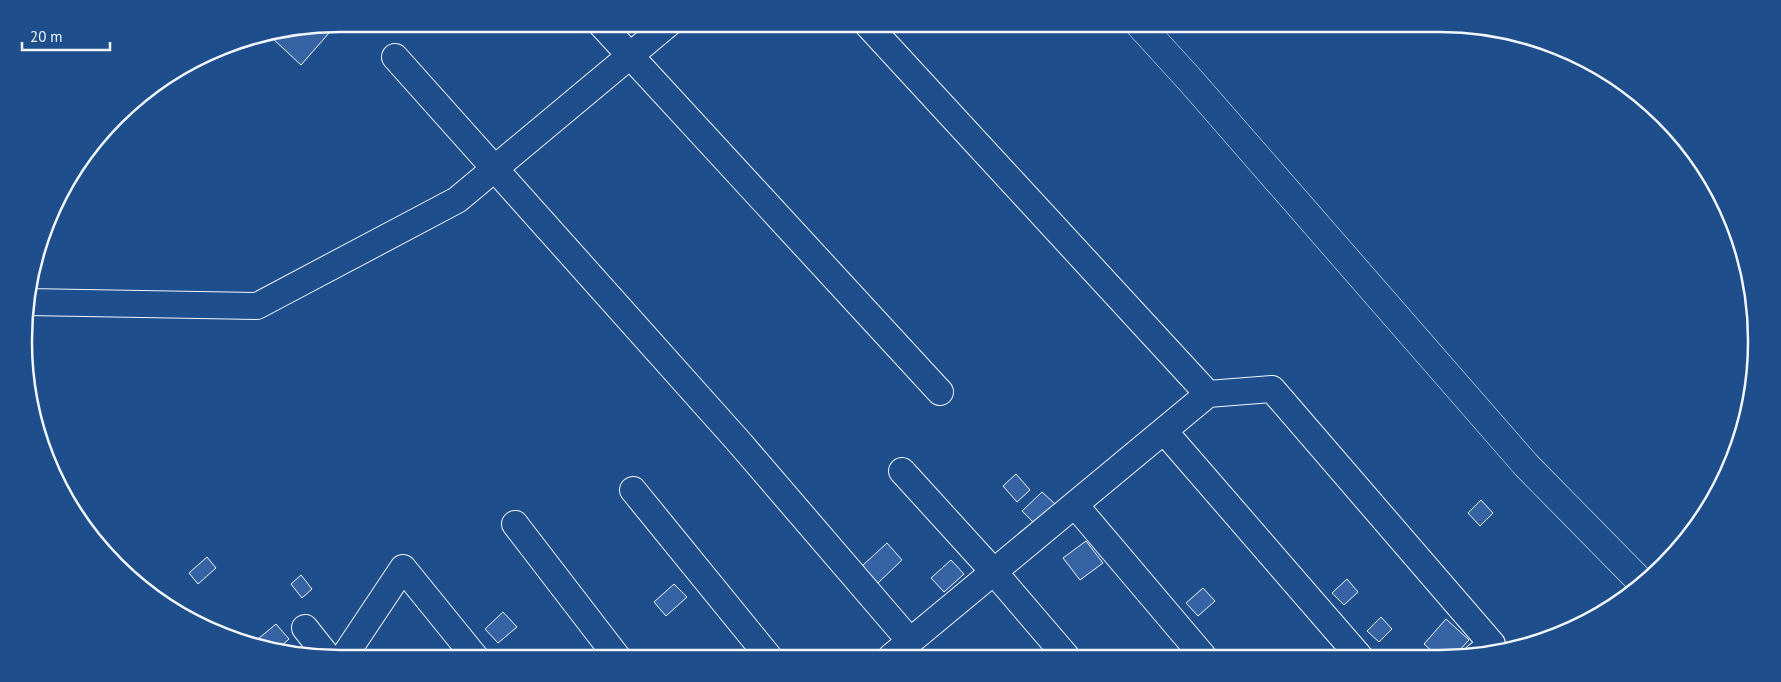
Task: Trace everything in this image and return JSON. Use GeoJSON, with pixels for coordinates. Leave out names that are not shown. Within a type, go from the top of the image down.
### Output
{"type":"FeatureCollection","features":[{"type":"Feature","properties":{"kind":"main road"},"geometry":{"type":"LineString","coordinates":[[1146,32],[1526,465],[1637,578]]}},
{"type":"Feature","properties":{"kind":"street"},"geometry":{"type":"LineString","coordinates":[[608,32],[940,392]]}},
{"type":"Feature","properties":{"kind":"street"},"geometry":{"type":"LineString","coordinates":[[35,302],[256,306],[457,200],[658,32]]}},
{"type":"Feature","properties":{"kind":"street"},"geometry":{"type":"LineString","coordinates":[[874,32],[1208,394]]}},
{"type":"Feature","properties":{"kind":"street"},"geometry":{"type":"LineString","coordinates":[[395,57],[739,442],[901,650]]}},
{"type":"Feature","properties":{"kind":"street"},"geometry":{"type":"LineString","coordinates":[[903,650],[1208,394],[1272,389],[1492,644],[1490,646]]}},
{"type":"Feature","properties":{"kind":"street"},"geometry":{"type":"LineString","coordinates":[[1164,430],[1354,650]]}},
{"type":"Feature","properties":{"kind":"street"},"geometry":{"type":"LineString","coordinates":[[902,472],[994,572],[1061,650]]}},
{"type":"Feature","properties":{"kind":"street"},"geometry":{"type":"LineString","coordinates":[[633,490],[763,650]]}},
{"type":"Feature","properties":{"kind":"street"},"geometry":{"type":"LineString","coordinates":[[1075,505],[1198,650]]}},
{"type":"Feature","properties":{"kind":"street"},"geometry":{"type":"LineString","coordinates":[[515,524],[612,650]]}},
{"type":"Feature","properties":{"kind":"street"},"geometry":{"type":"LineString","coordinates":[[348,650],[403,568],[470,650]]}},
{"type":"Feature","properties":{"kind":"street"},"geometry":{"type":"LineString","coordinates":[[305,628],[322,649]]}},
{"type":"Feature","properties":{"kind":"building"},"geometry":{"type":"Polygon","coordinates":[[[329,33],[301,65],[274,40],[329,33]]]}},
{"type":"Feature","properties":{"kind":"building"},"geometry":{"type":"Polygon","coordinates":[[[1016,474],[1030,490],[1017,502],[1003,486],[1016,474]]]}},
{"type":"Feature","properties":{"kind":"building"},"geometry":{"type":"Polygon","coordinates":[[[1042,492],[1055,504],[1035,524],[1022,511],[1042,492]]]}},
{"type":"Feature","properties":{"kind":"building"},"geometry":{"type":"Polygon","coordinates":[[[1481,500],[1493,513],[1480,526],[1468,513],[1481,500]]]}},
{"type":"Feature","properties":{"kind":"building"},"geometry":{"type":"Polygon","coordinates":[[[1086,541],[1103,563],[1080,580],[1063,558],[1086,541]]]}},
{"type":"Feature","properties":{"kind":"building"},"geometry":{"type":"Polygon","coordinates":[[[887,543],[902,560],[878,583],[862,566],[887,543]]]}},
{"type":"Feature","properties":{"kind":"building"},"geometry":{"type":"Polygon","coordinates":[[[207,557],[216,568],[198,584],[189,573],[207,557]]]}},
{"type":"Feature","properties":{"kind":"building"},"geometry":{"type":"Polygon","coordinates":[[[951,560],[964,574],[944,592],[931,578],[951,560]]]}},
{"type":"Feature","properties":{"kind":"building"},"geometry":{"type":"Polygon","coordinates":[[[301,575],[312,589],[302,598],[291,584],[301,575]]]}},
{"type":"Feature","properties":{"kind":"building"},"geometry":{"type":"Polygon","coordinates":[[[1347,579],[1358,592],[1344,605],[1332,593],[1347,579]]]}},
{"type":"Feature","properties":{"kind":"building"},"geometry":{"type":"Polygon","coordinates":[[[674,584],[687,597],[666,616],[654,602],[674,584]]]}},
{"type":"Feature","properties":{"kind":"building"},"geometry":{"type":"Polygon","coordinates":[[[1203,588],[1215,601],[1198,616],[1186,603],[1203,588]]]}},
{"type":"Feature","properties":{"kind":"building"},"geometry":{"type":"Polygon","coordinates":[[[503,612],[517,627],[498,643],[485,629],[503,612]]]}},
{"type":"Feature","properties":{"kind":"building"},"geometry":{"type":"Polygon","coordinates":[[[1381,617],[1392,629],[1379,642],[1367,631],[1381,617]]]}},
{"type":"Feature","properties":{"kind":"building"},"geometry":{"type":"Polygon","coordinates":[[[1446,619],[1469,640],[1460,649],[1430,650],[1424,644],[1446,619]]]}},
{"type":"Feature","properties":{"kind":"building"},"geometry":{"type":"Polygon","coordinates":[[[276,624],[289,639],[283,644],[259,638],[276,624]]]}}]}
